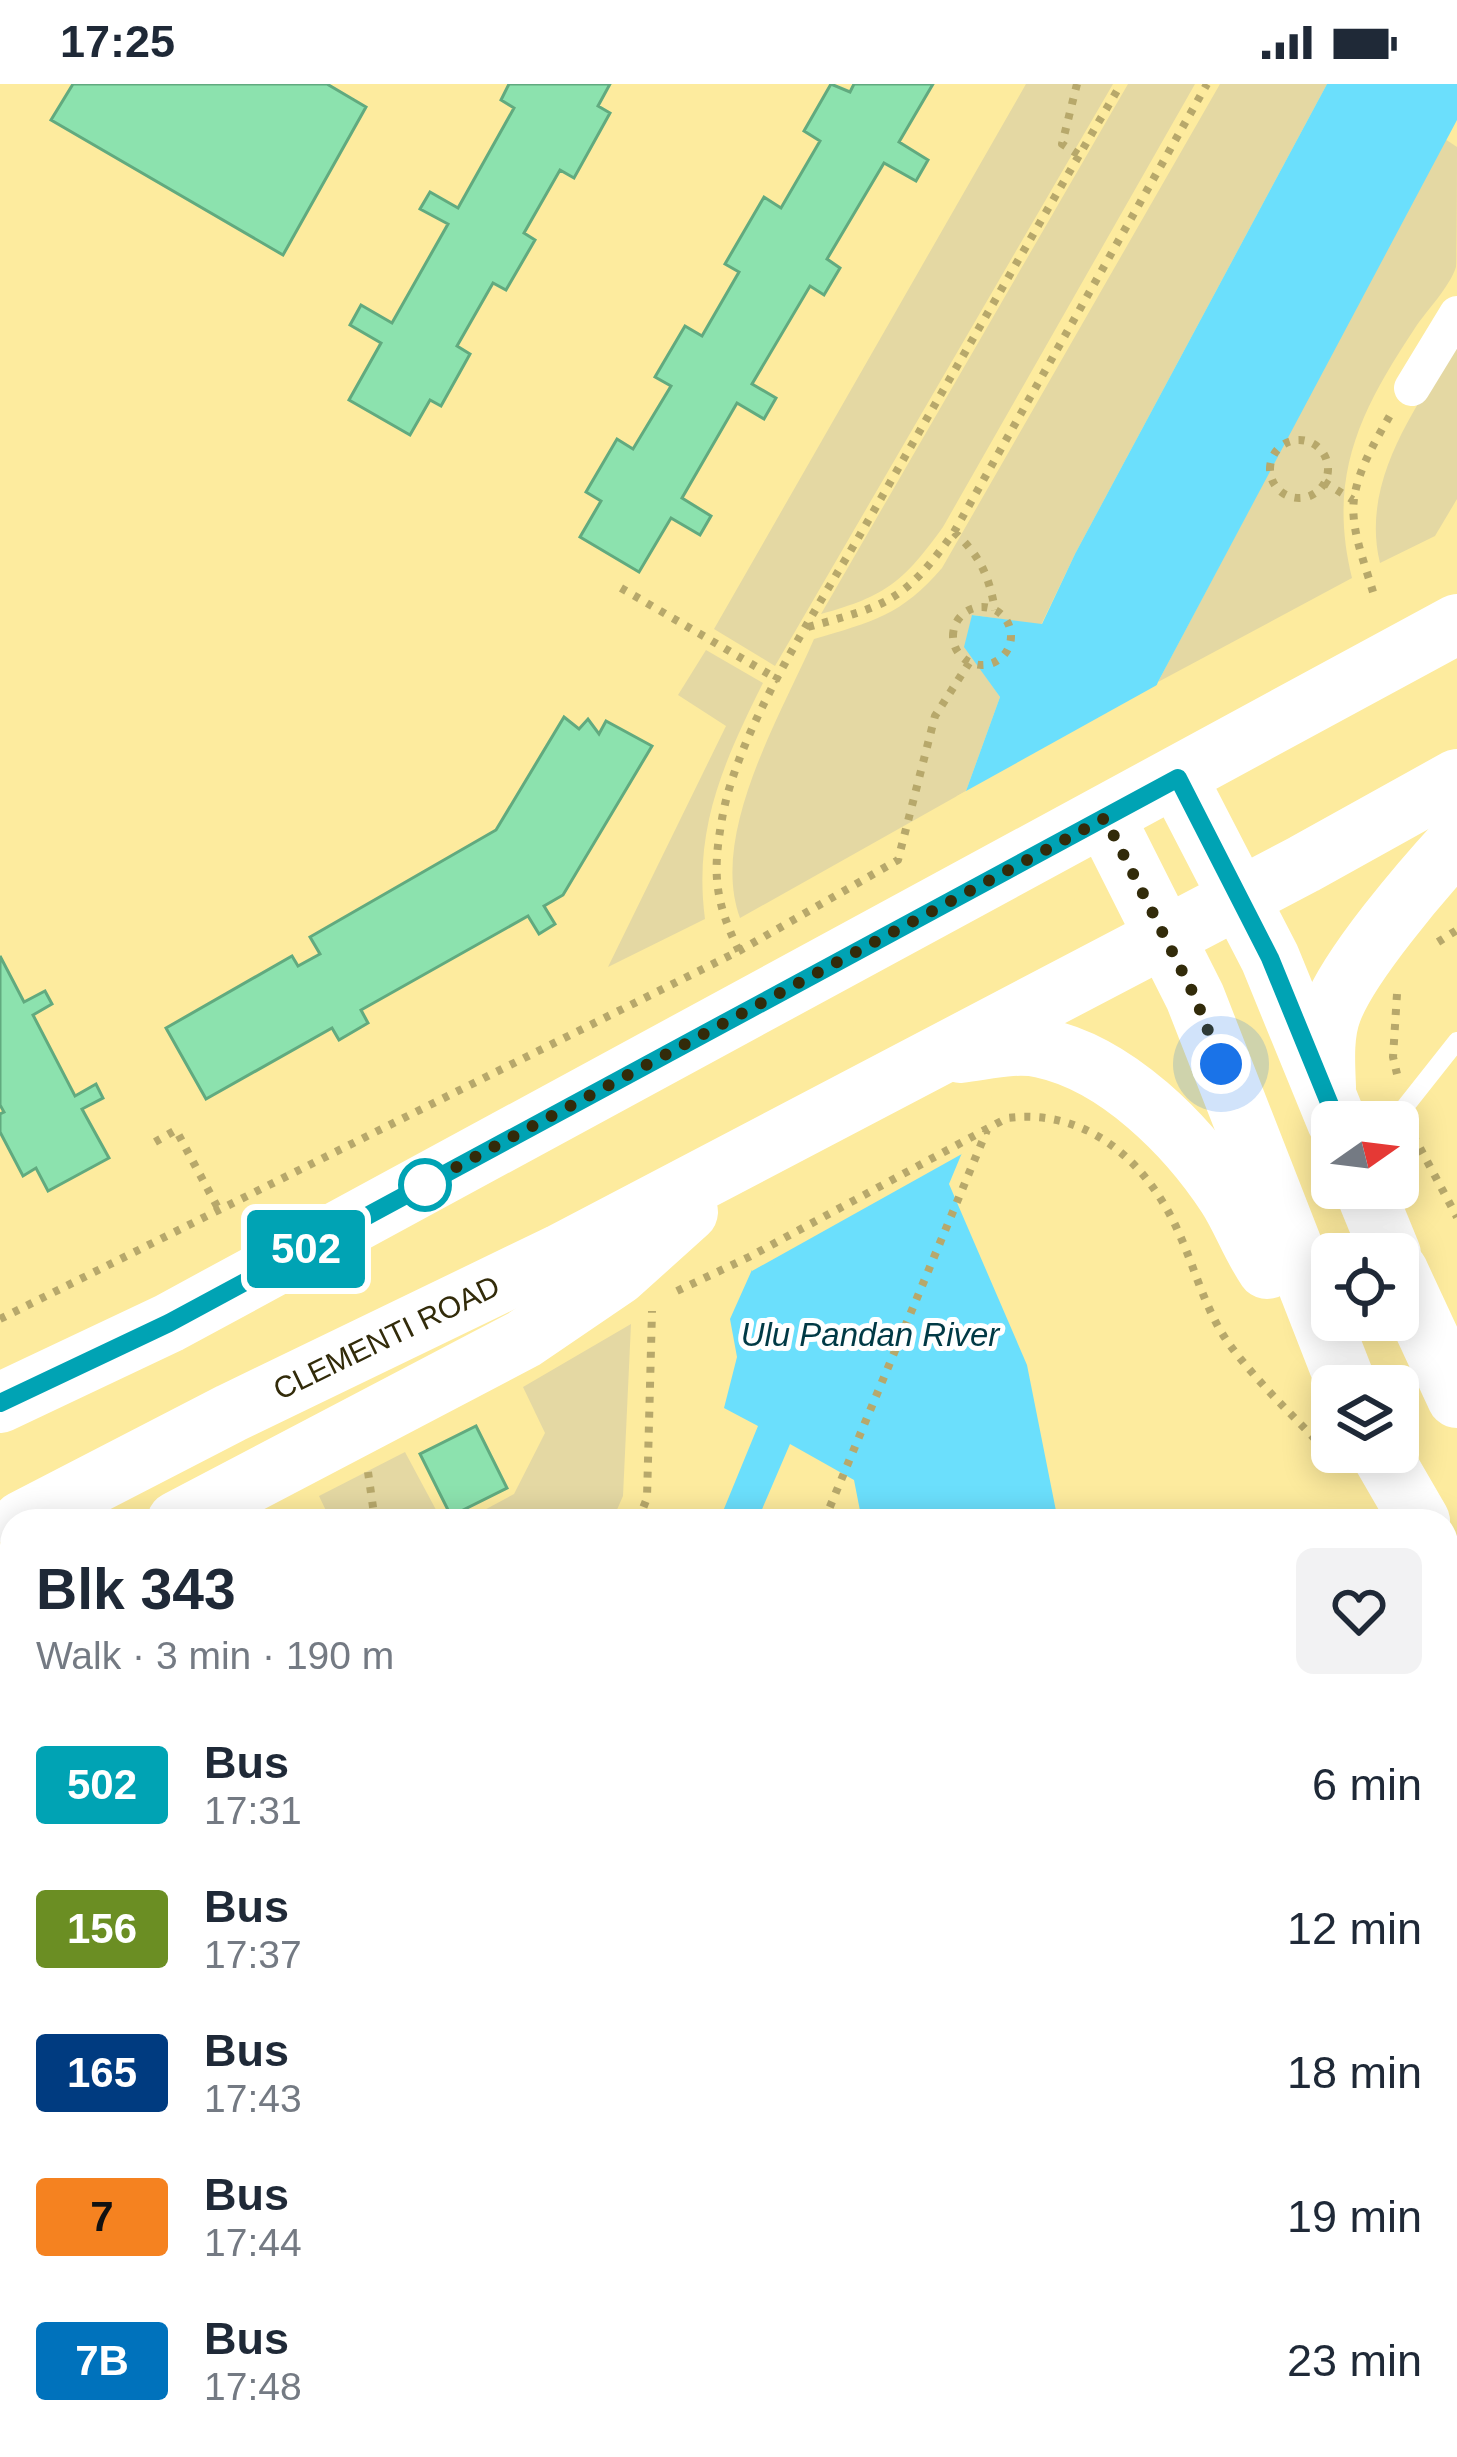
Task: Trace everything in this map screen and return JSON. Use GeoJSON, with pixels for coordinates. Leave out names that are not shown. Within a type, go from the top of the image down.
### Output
{"type":"FeatureCollection","features":[{"type":"Feature","properties":{"kind":"main road"},"geometry":{"type":"LineString","coordinates":[[0,1403],[169,1323],[748,978],[1105,818],[1457,624]]}},
{"type":"Feature","properties":{"kind":"main road"},"geometry":{"type":"LineString","coordinates":[[1178,778],[1270,958],[1328,1101]]}},
{"type":"Feature","properties":{"kind":"main road","name":"CLEMENTI ROAD"},"geometry":{"type":"LineString","coordinates":[[45,1509],[560,1254],[1457,779]]}},
{"type":"Feature","properties":{"kind":"main road"},"geometry":{"type":"LineString","coordinates":[[1105,818],[1205,1022],[1338,1365]]}},
{"type":"Feature","properties":{"kind":"main road"},"geometry":{"type":"LineString","coordinates":[[1331,1101],[1324,1053],[1330,1014],[1382,935],[1457,842]]}},
{"type":"Feature","properties":{"kind":"main road"},"geometry":{"type":"LineString","coordinates":[[936,1057],[1006,1047],[1041,1048],[1103,1075],[1196,1152],[1230,1200],[1262,1262],[1336,1365]]}},
{"type":"Feature","properties":{"kind":"main road","name":"CLEMENTI ROAD"},"geometry":{"type":"LineString","coordinates":[[200,1509],[524,1340],[619,1275],[750,1155]]}},
{"type":"Feature","properties":{"kind":"main road"},"geometry":{"type":"LineString","coordinates":[[1419,1316],[1457,1398]]}},
{"type":"Feature","properties":{"kind":"main road"},"geometry":{"type":"LineString","coordinates":[[1374,1473],[1408,1509]]}},
{"type":"Feature","properties":{"kind":"street"},"geometry":{"type":"LineString","coordinates":[[1404,396],[1457,314]]}},
{"type":"Feature","properties":{"kind":"lane"},"geometry":{"type":"LineString","coordinates":[[1410,1101],[1457,1041]]}},
{"type":"Feature","properties":{"kind":"path"},"geometry":{"type":"LineString","coordinates":[[1077,84],[1062,144],[1079,154]]}},
{"type":"Feature","properties":{"kind":"path"},"geometry":{"type":"LineString","coordinates":[[748,978],[720,911],[715,876],[722,816],[742,754],[806,628],[1120,84]]}},
{"type":"Feature","properties":{"kind":"path"},"geometry":{"type":"LineString","coordinates":[[806,628],[889,602],[912,586],[954,532],[1207,84]]}},
{"type":"Feature","properties":{"kind":"path"},"geometry":{"type":"LineString","coordinates":[[1373,592],[1359,545],[1353,500],[1373,444],[1404,396]]}},
{"type":"Feature","properties":{"kind":"path"},"geometry":{"type":"LineString","coordinates":[[1294,439],[1313,442],[1325,456],[1328,473],[1324,482],[1304,498],[1287,496],[1273,483],[1270,464],[1278,447],[1294,439]]}},
{"type":"Feature","properties":{"kind":"path"},"geometry":{"type":"LineString","coordinates":[[1324,482],[1353,500]]}},
{"type":"Feature","properties":{"kind":"path"},"geometry":{"type":"LineString","coordinates":[[954,532],[975,550],[990,581],[995,610]]}},
{"type":"Feature","properties":{"kind":"path"},"geometry":{"type":"LineString","coordinates":[[621,588],[778,680]]}},
{"type":"Feature","properties":{"kind":"path"},"geometry":{"type":"LineString","coordinates":[[977,606],[995,610],[1008,622],[1011,640],[1002,656],[987,665],[969,663],[956,650],[952,631],[961,614],[977,606]]}},
{"type":"Feature","properties":{"kind":"path"},"geometry":{"type":"LineString","coordinates":[[0,1319],[219,1210],[748,978],[898,860],[935,716],[969,663]]}},
{"type":"Feature","properties":{"kind":"path"},"geometry":{"type":"LineString","coordinates":[[671,1294],[1006,1118],[1039,1114],[1074,1122],[1102,1137],[1140,1172],[1176,1227],[1207,1307],[1229,1344],[1311,1416]]}},
{"type":"Feature","properties":{"kind":"path"},"geometry":{"type":"LineString","coordinates":[[829,1509],[988,1129]]}},
{"type":"Feature","properties":{"kind":"path"},"geometry":{"type":"LineString","coordinates":[[154,1142],[176,1130],[219,1210]]}},
{"type":"Feature","properties":{"kind":"path"},"geometry":{"type":"LineString","coordinates":[[643,1509],[647,1498],[652,1304]]}},
{"type":"Feature","properties":{"kind":"path"},"geometry":{"type":"LineString","coordinates":[[367,1464],[373,1509]]}},
{"type":"Feature","properties":{"kind":"shaded area"},"geometry":{"type":"Polygon","coordinates":[[[1026,84],[1113,84],[775,666],[714,629],[1026,84]]]}},
{"type":"Feature","properties":{"kind":"shaded area"},"geometry":{"type":"Polygon","coordinates":[[[1128,84],[1195,84],[943,527],[892,584],[821,614],[1128,84]]]}},
{"type":"Feature","properties":{"kind":"shaded area"},"geometry":{"type":"Polygon","coordinates":[[[1220,84],[1327,84],[1041,625],[973,615],[965,647],[1000,697],[966,791],[740,918],[733,885],[741,813],[768,739],[814,639],[885,615],[913,597],[942,568],[1220,84]]]}},
{"type":"Feature","properties":{"kind":"shaded area"},"geometry":{"type":"Polygon","coordinates":[[[1445,139],[1457,147],[1456,267],[1378,388],[1354,446],[1344,508],[1352,578],[1158,682],[1445,139]]]}},
{"type":"Feature","properties":{"kind":"shaded area"},"geometry":{"type":"Polygon","coordinates":[[[1457,341],[1457,499],[1435,536],[1380,563],[1376,533],[1385,474],[1409,419],[1457,341]]]}},
{"type":"Feature","properties":{"kind":"shaded area"},"geometry":{"type":"Polygon","coordinates":[[[706,650],[763,683],[715,796],[704,855],[705,919],[608,967],[726,726],[678,695],[706,650]]]}},
{"type":"Feature","properties":{"kind":"shaded area"},"geometry":{"type":"Polygon","coordinates":[[[631,1324],[623,1496],[617,1509],[486,1509],[514,1494],[545,1433],[523,1387],[631,1324]]]}},
{"type":"Feature","properties":{"kind":"shaded area"},"geometry":{"type":"Polygon","coordinates":[[[405,1452],[436,1509],[325,1509],[319,1496],[405,1452]]]}},
{"type":"Feature","properties":{"kind":"water","name":"Ulu Pandan River"},"geometry":{"type":"Polygon","coordinates":[[[1327,84],[1457,84],[1457,120],[1158,682],[949,1184],[1027,1365],[1056,1509],[860,1509],[854,1480],[790,1444],[762,1509],[724,1509],[758,1426],[724,1408],[737,1357],[730,1319],[966,791],[1000,697],[964,647],[972,615],[1042,624],[1327,84]]]}},
{"type":"Feature","properties":{"kind":"pier"},"geometry":{"type":"Polygon","coordinates":[[[1166,680],[969,1150],[752,1271],[752,1254],[957,796],[1166,680]]]}},
{"type":"Feature","properties":{"kind":"building"},"geometry":{"type":"Polygon","coordinates":[[[73,84],[327,84],[366,107],[283,255],[51,120],[73,84]]]}},
{"type":"Feature","properties":{"kind":"building"},"geometry":{"type":"Polygon","coordinates":[[[509,84],[610,84],[598,106],[610,113],[574,178],[560,170],[524,233],[535,240],[506,290],[493,283],[457,346],[470,354],[441,406],[430,400],[410,435],[349,400],[381,343],[350,325],[361,305],[392,323],[448,224],[420,209],[430,192],[458,208],[514,108],[501,100],[509,84]]]}},
{"type":"Feature","properties":{"kind":"building"},"geometry":{"type":"Polygon","coordinates":[[[831,84],[850,92],[854,84],[933,84],[899,142],[928,160],[916,181],[884,163],[827,259],[840,268],[824,295],[810,286],[752,384],[776,398],[764,419],[737,403],[682,498],[711,516],[700,535],[671,518],[639,572],[580,537],[601,501],[586,492],[617,439],[633,449],[671,386],[655,377],[685,326],[702,336],[739,272],[725,264],[764,197],[781,208],[820,141],[804,131],[831,84]]]}},
{"type":"Feature","properties":{"kind":"building"},"geometry":{"type":"Polygon","coordinates":[[[564,717],[579,729],[588,719],[599,734],[606,721],[652,746],[563,895],[544,906],[555,924],[539,934],[528,916],[361,1010],[368,1023],[339,1040],[332,1028],[206,1099],[166,1028],[292,956],[298,966],[320,954],[310,937],[496,830],[564,717]]]}},
{"type":"Feature","properties":{"kind":"building"},"geometry":{"type":"Polygon","coordinates":[[[0,956],[24,1002],[45,991],[52,1004],[33,1015],[75,1096],[96,1084],[103,1098],[82,1109],[109,1158],[48,1191],[36,1168],[23,1176],[0,1132],[4,1112],[0,1105],[0,956]]]}},
{"type":"Feature","properties":{"kind":"building"},"geometry":{"type":"Polygon","coordinates":[[[476,1426],[507,1488],[465,1509],[448,1509],[420,1454],[476,1426]]]}},
{"type":"Feature","properties":{"kind":"bus line","name":"502"},"geometry":{"type":"LineString","coordinates":[[0,1403],[169,1323],[1178,778],[1270,958],[1328,1101]]}},
{"type":"Feature","properties":{"kind":"route"},"geometry":{"type":"LineString","coordinates":[[425,1185],[412,1191],[1105,818],[1195,997],[1221,1064]]}}]}
